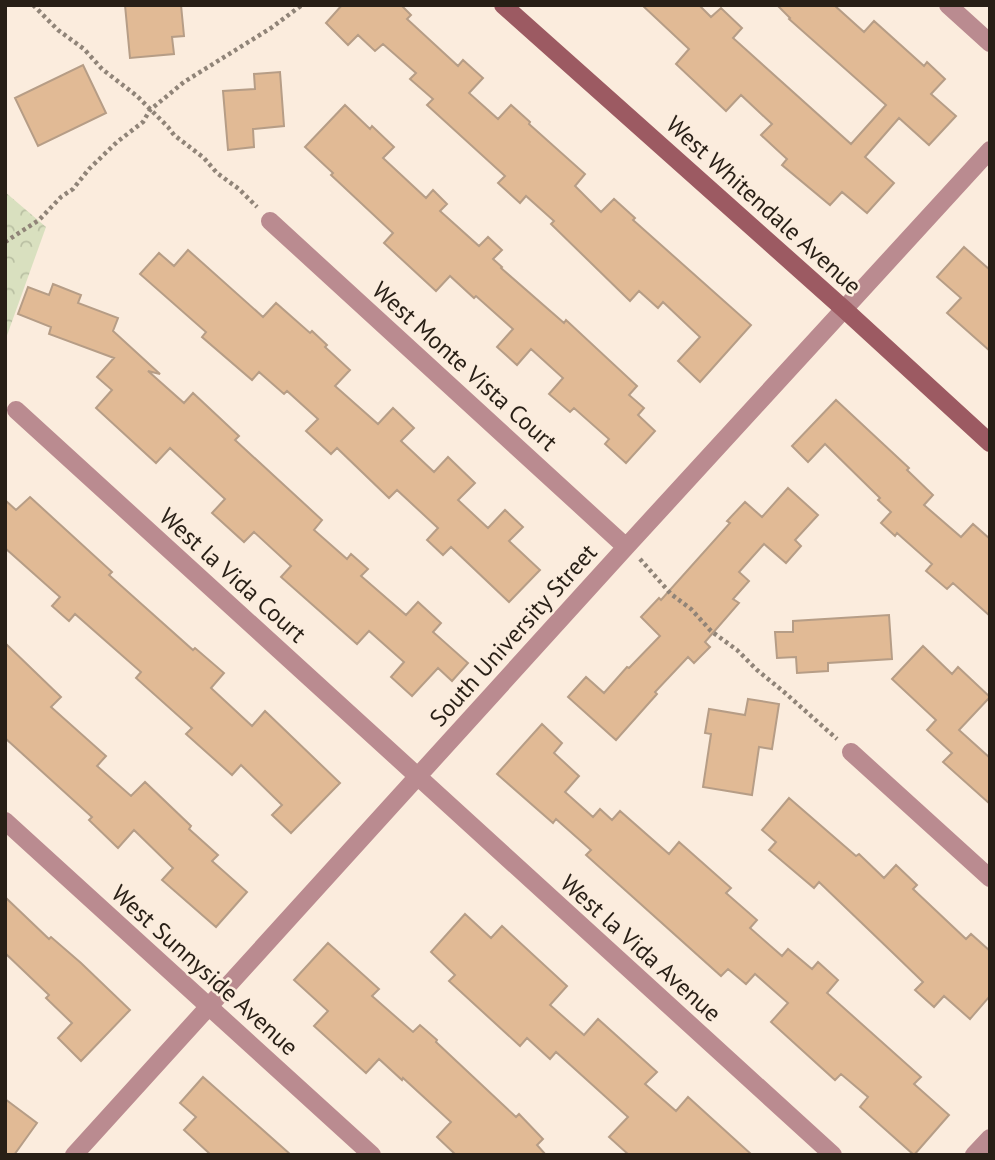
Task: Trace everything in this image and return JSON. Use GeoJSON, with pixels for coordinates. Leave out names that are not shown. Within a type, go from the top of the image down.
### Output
{"type":"FeatureCollection","features":[{"type":"Feature","properties":{"kind":"street","name":"West Whitendale Avenue"},"geometry":{"type":"LineString","coordinates":[[503,5],[990,443]]}},
{"type":"Feature","properties":{"kind":"street"},"geometry":{"type":"LineString","coordinates":[[948,5],[990,43]]}},
{"type":"Feature","properties":{"kind":"street","name":"South University Street"},"geometry":{"type":"LineString","coordinates":[[74,1155],[990,150]]}},
{"type":"Feature","properties":{"kind":"street","name":"West Monte Vista Court"},"geometry":{"type":"LineString","coordinates":[[270,221],[626,547]]}},
{"type":"Feature","properties":{"kind":"street","name":"West la Vida Court"},"geometry":{"type":"LineString","coordinates":[[16,410],[417,776]]}},
{"type":"Feature","properties":{"kind":"street"},"geometry":{"type":"LineString","coordinates":[[851,752],[990,878]]}},
{"type":"Feature","properties":{"kind":"street","name":"West la Vida Avenue"},"geometry":{"type":"LineString","coordinates":[[417,776],[833,1155]]}},
{"type":"Feature","properties":{"kind":"street","name":"West Sunnyside Avenue"},"geometry":{"type":"LineString","coordinates":[[5,821],[372,1155]]}},
{"type":"Feature","properties":{"kind":"street"},"geometry":{"type":"LineString","coordinates":[[974,1155],[990,1139]]}},
{"type":"Feature","properties":{"kind":"path"},"geometry":{"type":"LineString","coordinates":[[33,5],[58,30],[84,49],[102,69],[137,96],[174,135],[239,189],[270,221]]}},
{"type":"Feature","properties":{"kind":"path"},"geometry":{"type":"LineString","coordinates":[[5,242],[39,220],[61,197],[73,189],[117,142],[143,122],[150,110],[184,82],[271,28],[302,5]]}},
{"type":"Feature","properties":{"kind":"path"},"geometry":{"type":"LineString","coordinates":[[626,547],[711,631],[737,650],[851,752]]}},
{"type":"Feature","properties":{"kind":"green space"},"geometry":{"type":"Polygon","coordinates":[[[5,192],[46,227],[5,341],[5,192]]]}},
{"type":"Feature","properties":{"kind":"building"},"geometry":{"type":"Polygon","coordinates":[[[125,5],[181,5],[184,36],[172,37],[174,54],[130,58],[125,5]]]}},
{"type":"Feature","properties":{"kind":"building"},"geometry":{"type":"Polygon","coordinates":[[[342,5],[401,5],[411,15],[407,19],[458,66],[463,60],[483,78],[469,93],[498,119],[511,105],[585,174],[575,186],[601,212],[614,199],[635,218],[633,220],[751,325],[700,382],[678,361],[700,337],[663,302],[658,308],[639,291],[630,301],[551,224],[554,221],[526,196],[520,203],[498,183],[505,176],[427,105],[433,99],[410,79],[416,73],[383,44],[375,51],[358,35],[348,45],[326,23],[342,5]]]}},
{"type":"Feature","properties":{"kind":"building"},"geometry":{"type":"Polygon","coordinates":[[[642,5],[699,5],[711,17],[721,8],[742,28],[733,38],[851,144],[886,105],[789,19],[777,5],[834,5],[864,32],[874,21],[924,66],[927,62],[945,79],[931,94],[956,116],[929,145],[899,118],[865,157],[894,183],[867,213],[842,192],[830,205],[782,165],[787,159],[761,135],[772,124],[741,95],[726,111],[676,64],[689,49],[642,5]]]}},
{"type":"Feature","properties":{"kind":"building"},"geometry":{"type":"Polygon","coordinates":[[[83,65],[106,113],[38,146],[15,98],[83,65]]]}},
{"type":"Feature","properties":{"kind":"building"},"geometry":{"type":"Polygon","coordinates":[[[280,72],[284,126],[253,129],[254,147],[228,150],[223,91],[255,89],[254,74],[280,72]]]}},
{"type":"Feature","properties":{"kind":"building"},"geometry":{"type":"Polygon","coordinates":[[[345,105],[394,147],[383,158],[426,198],[433,190],[447,204],[440,211],[479,246],[488,237],[502,250],[493,259],[501,268],[564,323],[566,320],[637,386],[629,395],[644,408],[638,415],[655,431],[626,463],[605,444],[609,439],[574,408],[570,412],[549,394],[563,378],[531,349],[517,365],[497,347],[513,329],[450,276],[436,291],[384,243],[393,233],[305,147],[345,105]]]}},
{"type":"Feature","properties":{"kind":"building"},"geometry":{"type":"Polygon","coordinates":[[[964,247],[990,270],[990,351],[947,313],[961,298],[937,277],[964,247]]]}},
{"type":"Feature","properties":{"kind":"building"},"geometry":{"type":"Polygon","coordinates":[[[188,250],[263,317],[276,303],[310,333],[312,331],[350,370],[335,386],[378,424],[393,408],[414,428],[401,441],[434,472],[448,457],[475,483],[458,500],[488,528],[505,510],[523,527],[509,541],[540,570],[509,602],[451,547],[443,555],[427,540],[438,528],[397,490],[389,498],[337,448],[331,454],[306,431],[318,419],[287,391],[284,394],[259,372],[252,380],[202,337],[206,332],[140,274],[159,253],[174,266],[188,250]]]}},
{"type":"Feature","properties":{"kind":"building"},"geometry":{"type":"Polygon","coordinates":[[[53,284],[81,295],[78,303],[118,318],[113,331],[160,374],[148,371],[184,403],[193,393],[239,436],[235,440],[322,520],[314,530],[347,559],[351,554],[368,569],[361,576],[406,615],[418,602],[441,623],[433,632],[468,663],[452,681],[438,668],[412,696],[391,677],[404,662],[369,631],[357,644],[281,577],[291,566],[254,532],[244,542],[212,513],[225,499],[170,448],[156,463],[96,408],[112,390],[97,377],[114,358],[49,334],[51,327],[18,314],[28,287],[49,295],[53,284]]]}},
{"type":"Feature","properties":{"kind":"building"},"geometry":{"type":"Polygon","coordinates":[[[836,400],[909,468],[907,470],[933,495],[924,505],[961,537],[973,524],[990,539],[990,616],[953,583],[947,589],[926,571],[932,564],[897,533],[895,536],[881,523],[891,512],[878,500],[880,498],[825,444],[808,462],[792,446],[836,400]]]}},
{"type":"Feature","properties":{"kind":"building"},"geometry":{"type":"Polygon","coordinates":[[[788,488],[818,515],[795,540],[801,546],[786,563],[764,544],[739,572],[749,581],[733,599],[739,603],[705,642],[710,647],[694,663],[688,657],[616,740],[568,697],[586,677],[604,693],[660,636],[641,617],[659,598],[661,600],[730,523],[727,521],[745,502],[762,517],[788,488]]]}},
{"type":"Feature","properties":{"kind":"building"},"geometry":{"type":"Polygon","coordinates":[[[30,497],[112,572],[109,575],[193,650],[195,648],[224,673],[211,688],[252,726],[265,711],[340,783],[291,833],[272,815],[282,805],[241,765],[232,775],[186,734],[192,728],[136,678],[141,672],[75,614],[69,621],[52,606],[60,597],[5,548],[5,500],[16,510],[30,497]]]}},
{"type":"Feature","properties":{"kind":"building"},"geometry":{"type":"Polygon","coordinates":[[[889,615],[892,659],[828,663],[828,671],[797,673],[796,657],[777,658],[775,632],[793,632],[793,621],[889,615]]]}},
{"type":"Feature","properties":{"kind":"building"},"geometry":{"type":"Polygon","coordinates":[[[5,643],[61,697],[51,707],[106,756],[97,766],[131,796],[145,782],[191,826],[189,829],[218,855],[212,861],[247,892],[216,927],[162,880],[173,868],[134,830],[118,848],[89,820],[92,817],[5,738],[5,643]]]}},
{"type":"Feature","properties":{"kind":"building"},"geometry":{"type":"Polygon","coordinates":[[[923,646],[952,674],[958,667],[990,697],[959,730],[990,758],[990,804],[943,762],[952,753],[927,730],[936,720],[892,679],[923,646]]]}},
{"type":"Feature","properties":{"kind":"building"},"geometry":{"type":"Polygon","coordinates":[[[748,699],[779,704],[772,749],[759,747],[752,795],[703,787],[711,734],[705,733],[709,709],[745,715],[748,699]]]}},
{"type":"Feature","properties":{"kind":"building"},"geometry":{"type":"Polygon","coordinates":[[[542,724],[562,743],[554,753],[579,776],[565,792],[593,817],[600,809],[612,820],[620,811],[669,854],[679,842],[731,888],[726,893],[757,920],[750,928],[782,956],[788,949],[812,969],[818,962],[838,980],[827,993],[921,1077],[914,1084],[949,1115],[914,1155],[860,1107],[868,1097],[841,1074],[835,1080],[771,1022],[788,1003],[755,974],[746,984],[728,969],[721,976],[586,855],[591,850],[556,819],[553,823],[497,774],[542,724]]]}},
{"type":"Feature","properties":{"kind":"building"},"geometry":{"type":"Polygon","coordinates":[[[789,798],[856,856],[859,854],[884,878],[896,865],[917,885],[913,889],[966,939],[971,934],[990,951],[990,996],[970,1019],[944,996],[934,1007],[915,990],[923,982],[819,882],[814,888],[769,850],[776,842],[762,830],[789,798]]]}},
{"type":"Feature","properties":{"kind":"building"},"geometry":{"type":"Polygon","coordinates":[[[5,897],[130,1010],[81,1061],[58,1038],[72,1023],[46,998],[49,995],[5,953],[5,897]]]}},
{"type":"Feature","properties":{"kind":"building"},"geometry":{"type":"Polygon","coordinates":[[[465,914],[491,938],[502,926],[567,986],[550,1005],[584,1035],[598,1019],[657,1072],[645,1084],[676,1111],[688,1097],[752,1155],[629,1155],[609,1137],[628,1117],[556,1052],[550,1059],[527,1038],[520,1046],[449,981],[455,975],[431,952],[465,914]]]}},
{"type":"Feature","properties":{"kind":"building"},"geometry":{"type":"Polygon","coordinates":[[[328,943],[379,989],[372,996],[413,1032],[420,1025],[516,1117],[519,1114],[543,1139],[537,1145],[546,1155],[456,1155],[437,1137],[451,1122],[403,1078],[402,1080],[379,1059],[366,1073],[314,1026],[328,1011],[294,980],[328,943]]]}},
{"type":"Feature","properties":{"kind":"building"},"geometry":{"type":"Polygon","coordinates":[[[203,1077],[291,1155],[211,1155],[184,1130],[196,1117],[180,1103],[203,1077]]]}},
{"type":"Feature","properties":{"kind":"building"},"geometry":{"type":"Polygon","coordinates":[[[5,1099],[37,1123],[14,1155],[5,1155],[5,1099]]]}}]}
